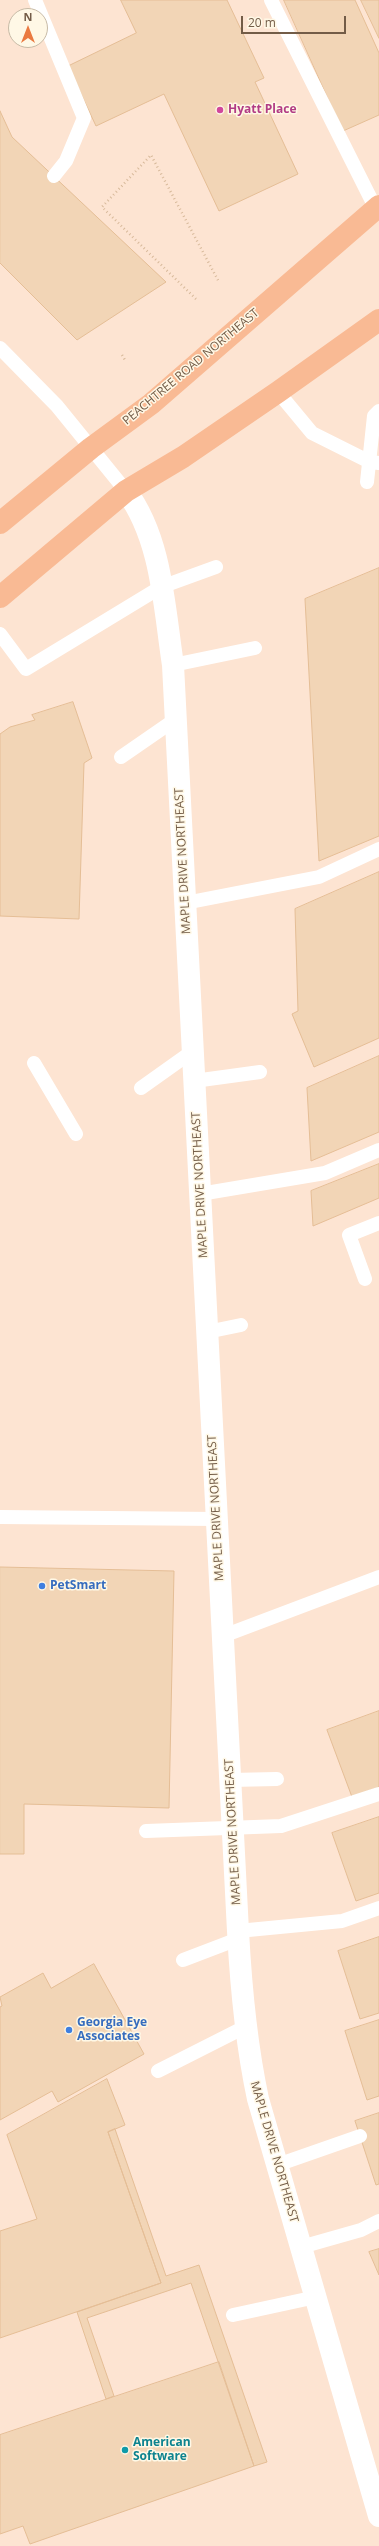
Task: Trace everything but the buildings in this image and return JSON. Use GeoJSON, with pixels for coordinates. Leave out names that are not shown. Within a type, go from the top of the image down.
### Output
{"type":"FeatureCollection","features":[{"type":"Feature","properties":{"kind":"highway","name":"PEACHTREE ROAD NORTHEAST"},"geometry":{"type":"LineString","coordinates":[[0,523],[91,448],[151,404],[377,208]]}},
{"type":"Feature","properties":{"kind":"highway"},"geometry":{"type":"LineString","coordinates":[[0,597],[126,492],[278,392],[379,320]]}},
{"type":"Feature","properties":{"kind":"street","name":"MAPLE DRIVE NORTHEAST"},"geometry":{"type":"LineString","coordinates":[[126,492],[138,508],[153,546],[173,664],[238,1935],[245,2027],[258,2099],[379,2516]]}},
{"type":"Feature","properties":{"kind":"lane"},"geometry":{"type":"LineString","coordinates":[[35,0],[84,118],[66,161],[54,176]]}},
{"type":"Feature","properties":{"kind":"lane"},"geometry":{"type":"LineString","coordinates":[[271,0],[377,208]]}},
{"type":"Feature","properties":{"kind":"lane"},"geometry":{"type":"LineString","coordinates":[[0,348],[57,406],[126,492]]}},
{"type":"Feature","properties":{"kind":"lane"},"geometry":{"type":"LineString","coordinates":[[278,392],[312,433],[373,462]]}},
{"type":"Feature","properties":{"kind":"lane"},"geometry":{"type":"LineString","coordinates":[[367,482],[373,462],[374,416],[379,411]]}},
{"type":"Feature","properties":{"kind":"lane"},"geometry":{"type":"LineString","coordinates":[[0,634],[26,669],[161,587],[216,567]]}},
{"type":"Feature","properties":{"kind":"lane"},"geometry":{"type":"LineString","coordinates":[[173,664],[256,648]]}},
{"type":"Feature","properties":{"kind":"lane"},"geometry":{"type":"LineString","coordinates":[[121,757],[176,719]]}},
{"type":"Feature","properties":{"kind":"lane"},"geometry":{"type":"LineString","coordinates":[[185,903],[319,877],[379,849]]}},
{"type":"Feature","properties":{"kind":"lane"},"geometry":{"type":"LineString","coordinates":[[141,1088],[193,1051]]}},
{"type":"Feature","properties":{"kind":"lane"},"geometry":{"type":"LineString","coordinates":[[34,1062],[76,1134]]}},
{"type":"Feature","properties":{"kind":"lane"},"geometry":{"type":"LineString","coordinates":[[194,1081],[260,1072]]}},
{"type":"Feature","properties":{"kind":"lane"},"geometry":{"type":"LineString","coordinates":[[200,1194],[326,1173],[379,1150]]}},
{"type":"Feature","properties":{"kind":"lane"},"geometry":{"type":"LineString","coordinates":[[365,1279],[349,1235],[379,1223]]}},
{"type":"Feature","properties":{"kind":"lane"},"geometry":{"type":"LineString","coordinates":[[207,1332],[241,1325]]}},
{"type":"Feature","properties":{"kind":"lane"},"geometry":{"type":"LineString","coordinates":[[0,1517],[217,1519]]}},
{"type":"Feature","properties":{"kind":"lane"},"geometry":{"type":"LineString","coordinates":[[223,1636],[379,1577]]}},
{"type":"Feature","properties":{"kind":"lane"},"geometry":{"type":"LineString","coordinates":[[230,1780],[277,1779]]}},
{"type":"Feature","properties":{"kind":"lane"},"geometry":{"type":"LineString","coordinates":[[146,1831],[281,1826],[379,1794]]}},
{"type":"Feature","properties":{"kind":"lane"},"geometry":{"type":"LineString","coordinates":[[182,1960],[238,1935],[342,1921],[379,1908]]}},
{"type":"Feature","properties":{"kind":"lane"},"geometry":{"type":"LineString","coordinates":[[158,2071],[245,2027]]}},
{"type":"Feature","properties":{"kind":"lane"},"geometry":{"type":"LineString","coordinates":[[277,2165],[360,2136]]}},
{"type":"Feature","properties":{"kind":"lane"},"geometry":{"type":"LineString","coordinates":[[301,2247],[362,2230],[379,2221]]}},
{"type":"Feature","properties":{"kind":"lane"},"geometry":{"type":"LineString","coordinates":[[233,2315],[316,2297]]}},
{"type":"Feature","properties":{"kind":"path"},"geometry":{"type":"LineString","coordinates":[[196,299],[102,207],[151,155],[219,282]]}},
{"type":"Feature","properties":{"kind":"path"},"geometry":{"type":"LineString","coordinates":[[122,354],[125,360]]}},
{"type":"Feature","properties":{"kind":"shaded area"},"geometry":{"type":"Polygon","coordinates":[[[0,0],[379,0],[379,2546],[0,2546],[0,0]]]}},
{"type":"Feature","properties":{"kind":"place","name":"Hyatt Place"},"geometry":{"type":"Point","coordinates":[220,110]}},
{"type":"Feature","properties":{"kind":"place","name":"PetSmart"},"geometry":{"type":"Point","coordinates":[42,1586]}},
{"type":"Feature","properties":{"kind":"place","name":"Georgia Eye Associates"},"geometry":{"type":"Point","coordinates":[69,2030]}},
{"type":"Feature","properties":{"kind":"place","name":"American Software"},"geometry":{"type":"Point","coordinates":[125,2450]}}]}
